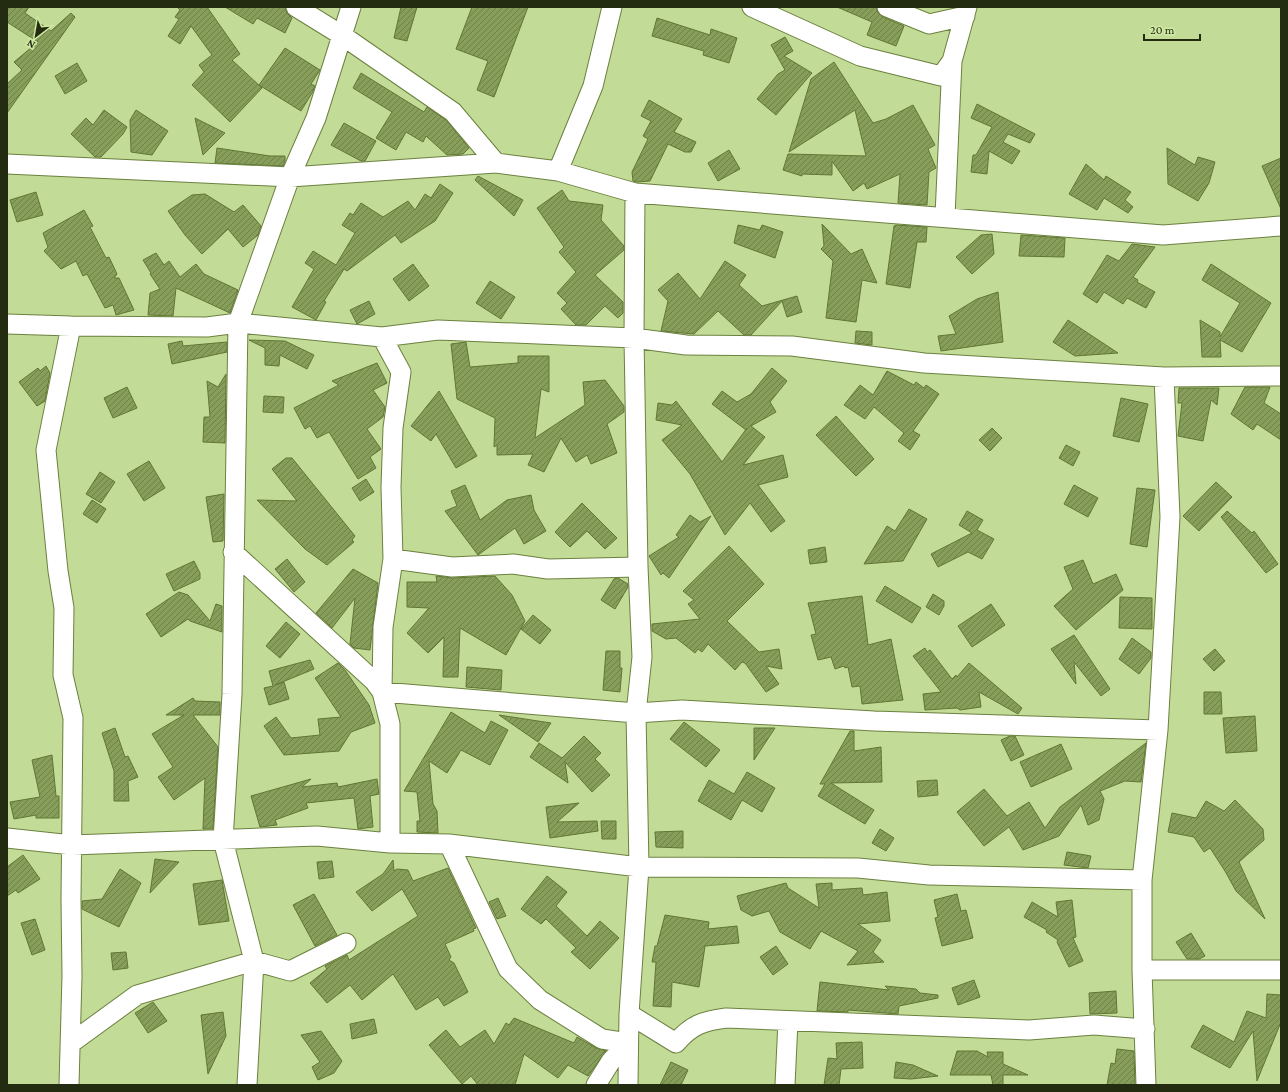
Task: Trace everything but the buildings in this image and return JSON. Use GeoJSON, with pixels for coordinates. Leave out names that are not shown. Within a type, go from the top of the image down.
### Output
{"type":"FeatureCollection","features":[{"type":"Feature","properties":{"kind":"street"},"geometry":{"type":"LineString","coordinates":[[296,7],[343,36],[453,112],[496,163]]}},
{"type":"Feature","properties":{"kind":"street"},"geometry":{"type":"LineString","coordinates":[[247,1085],[254,961],[223,840],[232,694],[233,552],[238,417],[238,323],[290,177],[316,118],[351,7]]}},
{"type":"Feature","properties":{"kind":"street"},"geometry":{"type":"LineString","coordinates":[[558,171],[593,86],[612,7]]}},
{"type":"Feature","properties":{"kind":"street"},"geometry":{"type":"LineString","coordinates":[[752,7],[860,56],[941,76],[952,61]]}},
{"type":"Feature","properties":{"kind":"street"},"geometry":{"type":"LineString","coordinates":[[887,7],[929,24],[966,12]]}},
{"type":"Feature","properties":{"kind":"street"},"geometry":{"type":"LineString","coordinates":[[945,216],[952,61],[966,12]]}},
{"type":"Feature","properties":{"kind":"street"},"geometry":{"type":"LineString","coordinates":[[7,164],[290,177],[496,163],[558,171],[635,193],[945,216],[1163,235],[1281,226]]}},
{"type":"Feature","properties":{"kind":"street"},"geometry":{"type":"LineString","coordinates":[[628,1085],[629,1014],[639,867],[636,712],[642,657],[638,567],[634,338],[635,193]]}},
{"type":"Feature","properties":{"kind":"street"},"geometry":{"type":"LineString","coordinates":[[7,324],[207,327],[238,323],[382,337],[438,330],[634,338],[686,345],[792,346],[924,363],[1164,378],[1281,376]]}},
{"type":"Feature","properties":{"kind":"street"},"geometry":{"type":"LineString","coordinates":[[69,1085],[71,1043],[71,759],[73,718],[63,675],[64,608],[58,571],[46,450],[71,326]]}},
{"type":"Feature","properties":{"kind":"street"},"geometry":{"type":"LineString","coordinates":[[382,337],[401,372],[393,428],[391,487],[393,559],[383,627],[382,692],[390,724],[390,843]]}},
{"type":"Feature","properties":{"kind":"street"},"geometry":{"type":"LineString","coordinates":[[1146,1085],[1142,970],[1142,880],[1158,730],[1170,517],[1164,378]]}},
{"type":"Feature","properties":{"kind":"street"},"geometry":{"type":"LineString","coordinates":[[233,552],[374,681],[382,692],[636,712],[682,710],[874,721],[1158,730]]}},
{"type":"Feature","properties":{"kind":"street"},"geometry":{"type":"LineString","coordinates":[[393,559],[452,567],[513,564],[548,569],[638,567]]}},
{"type":"Feature","properties":{"kind":"street"},"geometry":{"type":"LineString","coordinates":[[7,838],[72,845],[317,836],[390,843],[449,844],[639,867],[858,868],[929,875],[1142,880]]}},
{"type":"Feature","properties":{"kind":"street"},"geometry":{"type":"LineString","coordinates":[[449,844],[508,969],[540,1000],[602,1039],[628,1043]]}},
{"type":"Feature","properties":{"kind":"street"},"geometry":{"type":"LineString","coordinates":[[71,1043],[137,995],[254,961],[290,971],[346,943]]}},
{"type":"Feature","properties":{"kind":"street"},"geometry":{"type":"LineString","coordinates":[[1142,970],[1281,970]]}},
{"type":"Feature","properties":{"kind":"street"},"geometry":{"type":"LineString","coordinates":[[629,1014],[676,1042],[687,1030],[707,1021],[726,1018],[1029,1030],[1094,1025],[1145,1029]]}},
{"type":"Feature","properties":{"kind":"street"},"geometry":{"type":"LineString","coordinates":[[785,1085],[788,1021]]}},
{"type":"Feature","properties":{"kind":"street"},"geometry":{"type":"LineString","coordinates":[[596,1085],[611,1061],[628,1043]]}}]}
